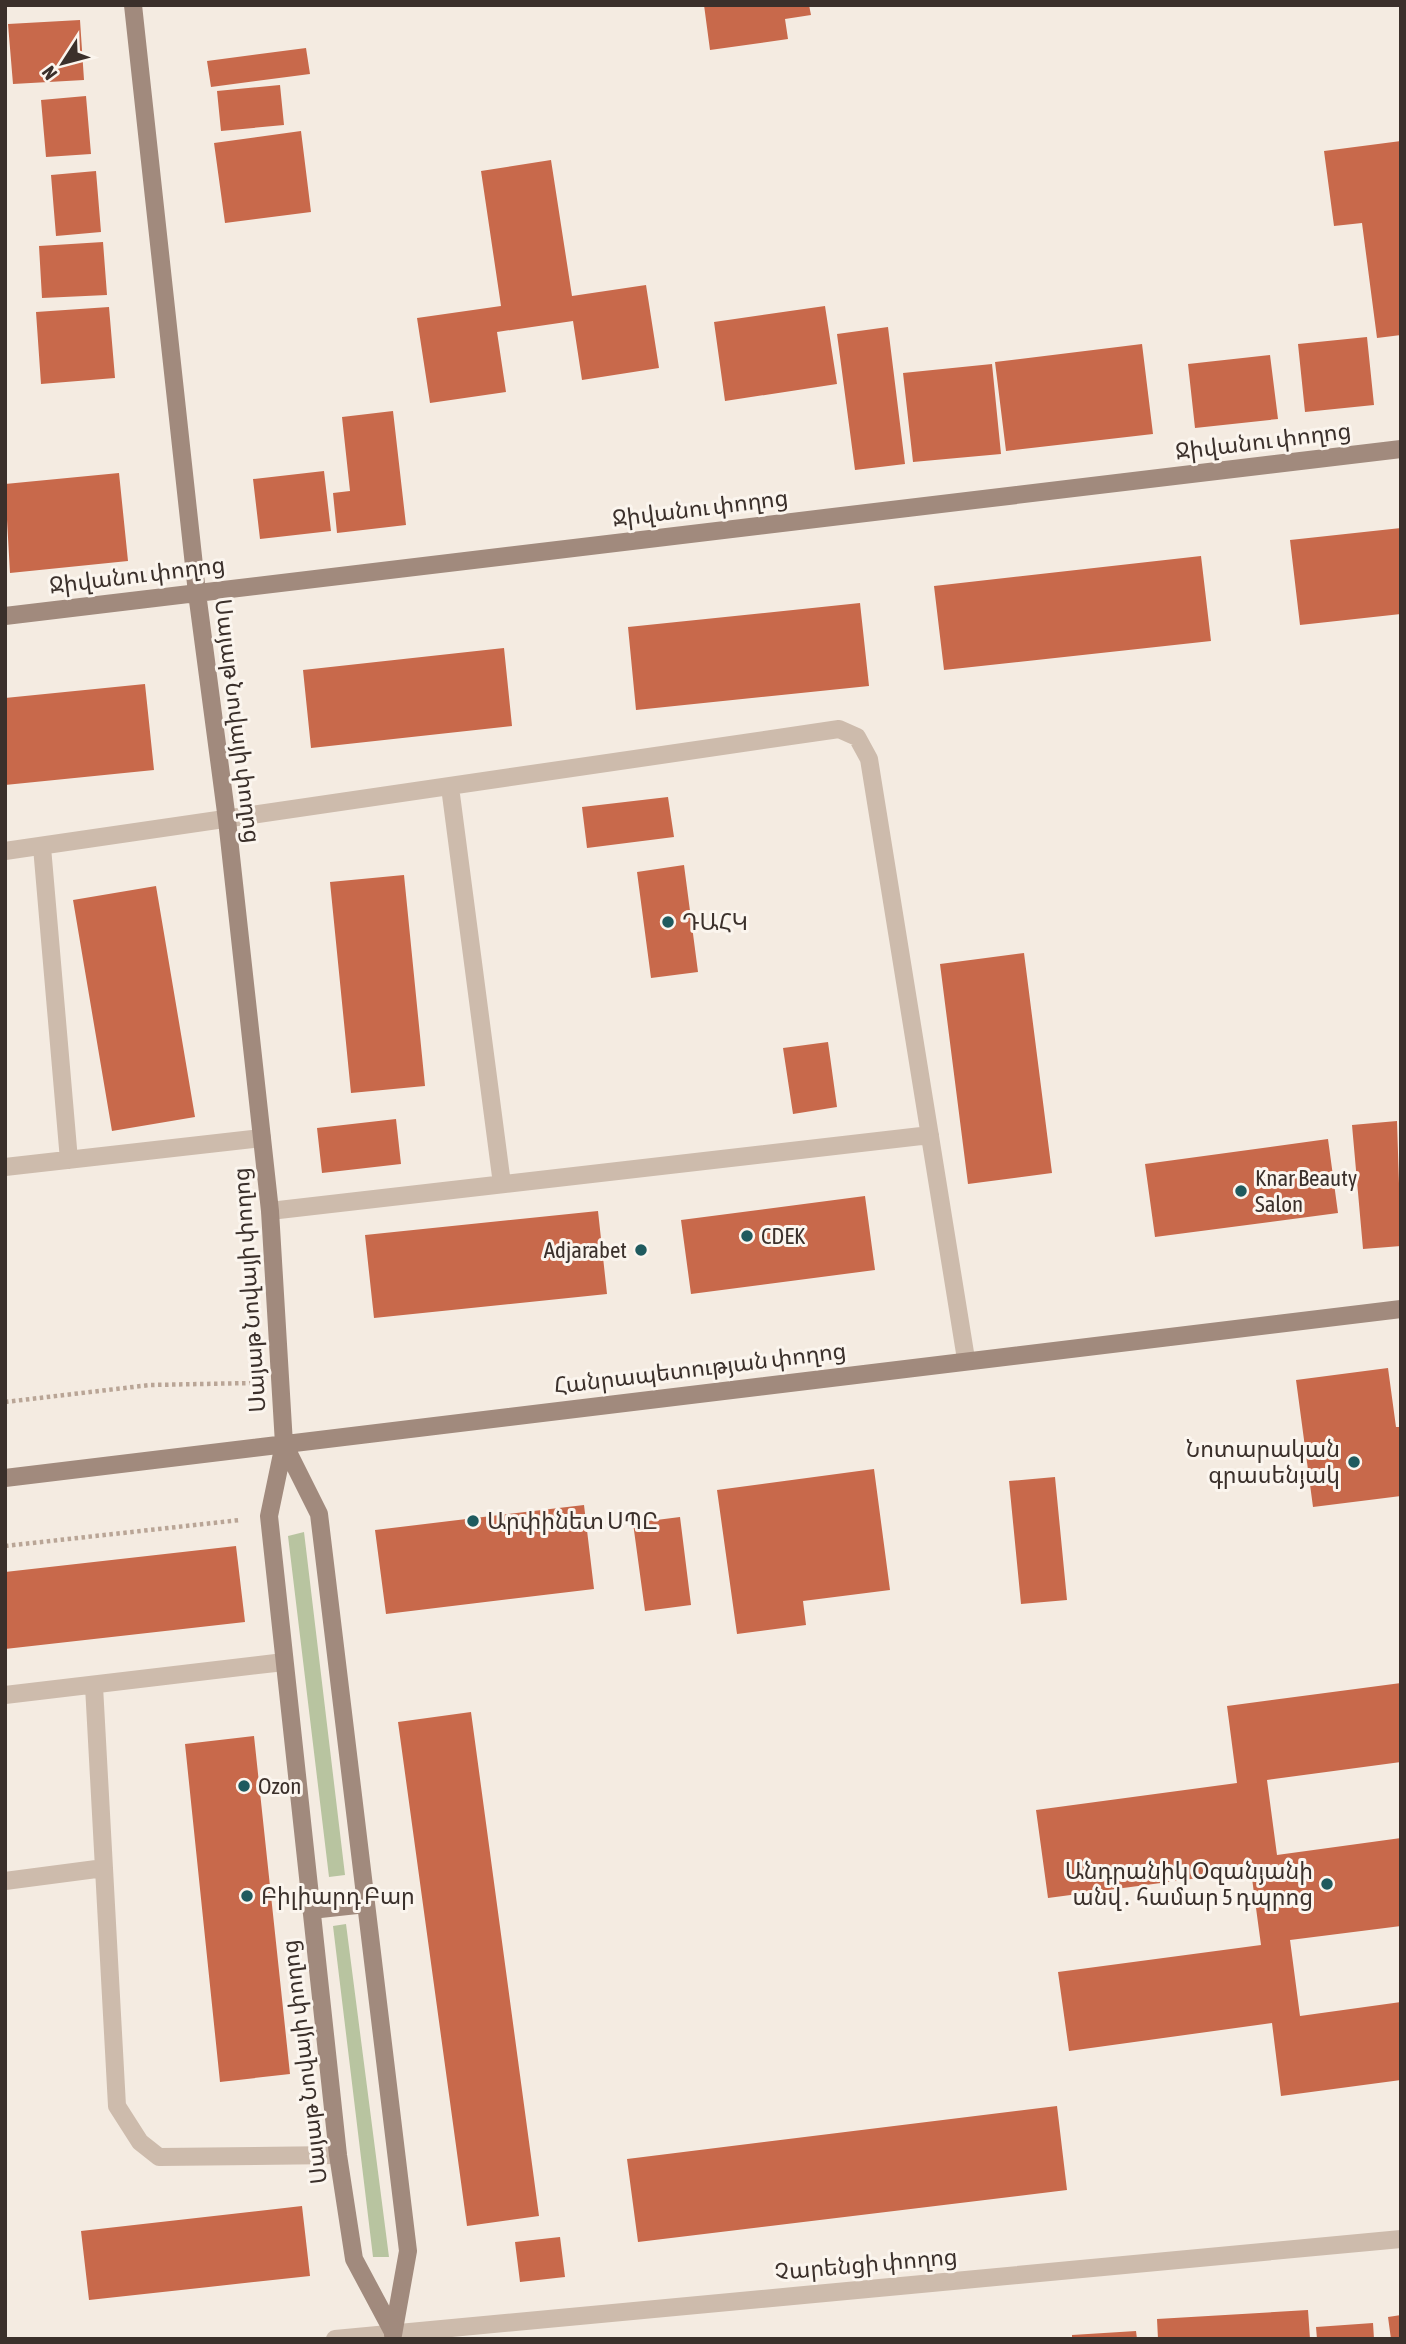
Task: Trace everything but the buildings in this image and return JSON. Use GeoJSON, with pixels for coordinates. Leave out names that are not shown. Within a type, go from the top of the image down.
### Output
{"type":"FeatureCollection","features":[{"type":"Feature","properties":{"kind":"street","name":"Սայաթ Նովայի փողոց"},"geometry":{"type":"LineString","coordinates":[[133,5],[197,593],[227,820],[270,1211],[284,1444],[269,1516],[338,2155],[354,2259],[393,2336]]}},
{"type":"Feature","properties":{"kind":"street","name":"Ջիվանու փողոց"},"geometry":{"type":"LineString","coordinates":[[5,616],[1401,449]]}},
{"type":"Feature","properties":{"kind":"street"},"geometry":{"type":"LineString","coordinates":[[5,851],[839,729],[856,737],[869,759],[966,1359]]}},
{"type":"Feature","properties":{"kind":"street"},"geometry":{"type":"LineString","coordinates":[[450,787],[502,1184]]}},
{"type":"Feature","properties":{"kind":"street"},"geometry":{"type":"LineString","coordinates":[[42,847],[69,1160]]}},
{"type":"Feature","properties":{"kind":"street"},"geometry":{"type":"LineString","coordinates":[[270,1211],[930,1135]]}},
{"type":"Feature","properties":{"kind":"street"},"geometry":{"type":"LineString","coordinates":[[5,1167],[262,1138]]}},
{"type":"Feature","properties":{"kind":"street","name":"Հանրապետության փողոց"},"geometry":{"type":"LineString","coordinates":[[5,1478],[966,1359],[1401,1309]]}},
{"type":"Feature","properties":{"kind":"street","name":"Սայաթ Նովայի փողոց"},"geometry":{"type":"LineString","coordinates":[[284,1444],[320,1514],[408,2251],[393,2336]]}},
{"type":"Feature","properties":{"kind":"street"},"geometry":{"type":"LineString","coordinates":[[5,1695],[284,1662]]}},
{"type":"Feature","properties":{"kind":"street"},"geometry":{"type":"LineString","coordinates":[[94,1686],[117,2106],[140,2142],[159,2157],[338,2155]]}},
{"type":"Feature","properties":{"kind":"street"},"geometry":{"type":"LineString","coordinates":[[5,1881],[104,1868]]}},
{"type":"Feature","properties":{"kind":"street"},"geometry":{"type":"LineString","coordinates":[[311,1910],[366,1904]]}},
{"type":"Feature","properties":{"kind":"street","name":"Չարենցի փողոց"},"geometry":{"type":"LineString","coordinates":[[335,2339],[393,2336],[1401,2239]]}},
{"type":"Feature","properties":{"kind":"path"},"geometry":{"type":"LineString","coordinates":[[5,1402],[150,1385],[281,1382]]}},
{"type":"Feature","properties":{"kind":"path"},"geometry":{"type":"LineString","coordinates":[[5,1546],[269,1516]]}},
{"type":"Feature","properties":{"kind":"green space"},"geometry":{"type":"Polygon","coordinates":[[[304,1532],[345,1875],[329,1877],[288,1536],[304,1532]]]}},
{"type":"Feature","properties":{"kind":"green space"},"geometry":{"type":"Polygon","coordinates":[[[346,1924],[389,2257],[373,2257],[333,1926],[346,1924]]]}},
{"type":"Feature","properties":{"kind":"place","name":"ԴԱՀԿ"},"geometry":{"type":"Point","coordinates":[668,922]}},
{"type":"Feature","properties":{"kind":"place","name":"Knar Beauty Salon"},"geometry":{"type":"Point","coordinates":[1241,1191]}},
{"type":"Feature","properties":{"kind":"place","name":"CDEK"},"geometry":{"type":"Point","coordinates":[747,1236]}},
{"type":"Feature","properties":{"kind":"place","name":"Adjarabet"},"geometry":{"type":"Point","coordinates":[641,1250]}},
{"type":"Feature","properties":{"kind":"place","name":"Նոտարական գրասենյակ"},"geometry":{"type":"Point","coordinates":[1354,1462]}},
{"type":"Feature","properties":{"kind":"place","name":"Արփինետ ՍՊԸ"},"geometry":{"type":"Point","coordinates":[473,1521]}},
{"type":"Feature","properties":{"kind":"place","name":"Ozon"},"geometry":{"type":"Point","coordinates":[244,1786]}},
{"type":"Feature","properties":{"kind":"place","name":"Անդրանիկ Օզանյանի անվ․ համար 5 դպրոց"},"geometry":{"type":"Point","coordinates":[1327,1884]}},
{"type":"Feature","properties":{"kind":"place","name":"Բիլիարդ Բար"},"geometry":{"type":"Point","coordinates":[247,1896]}}]}
